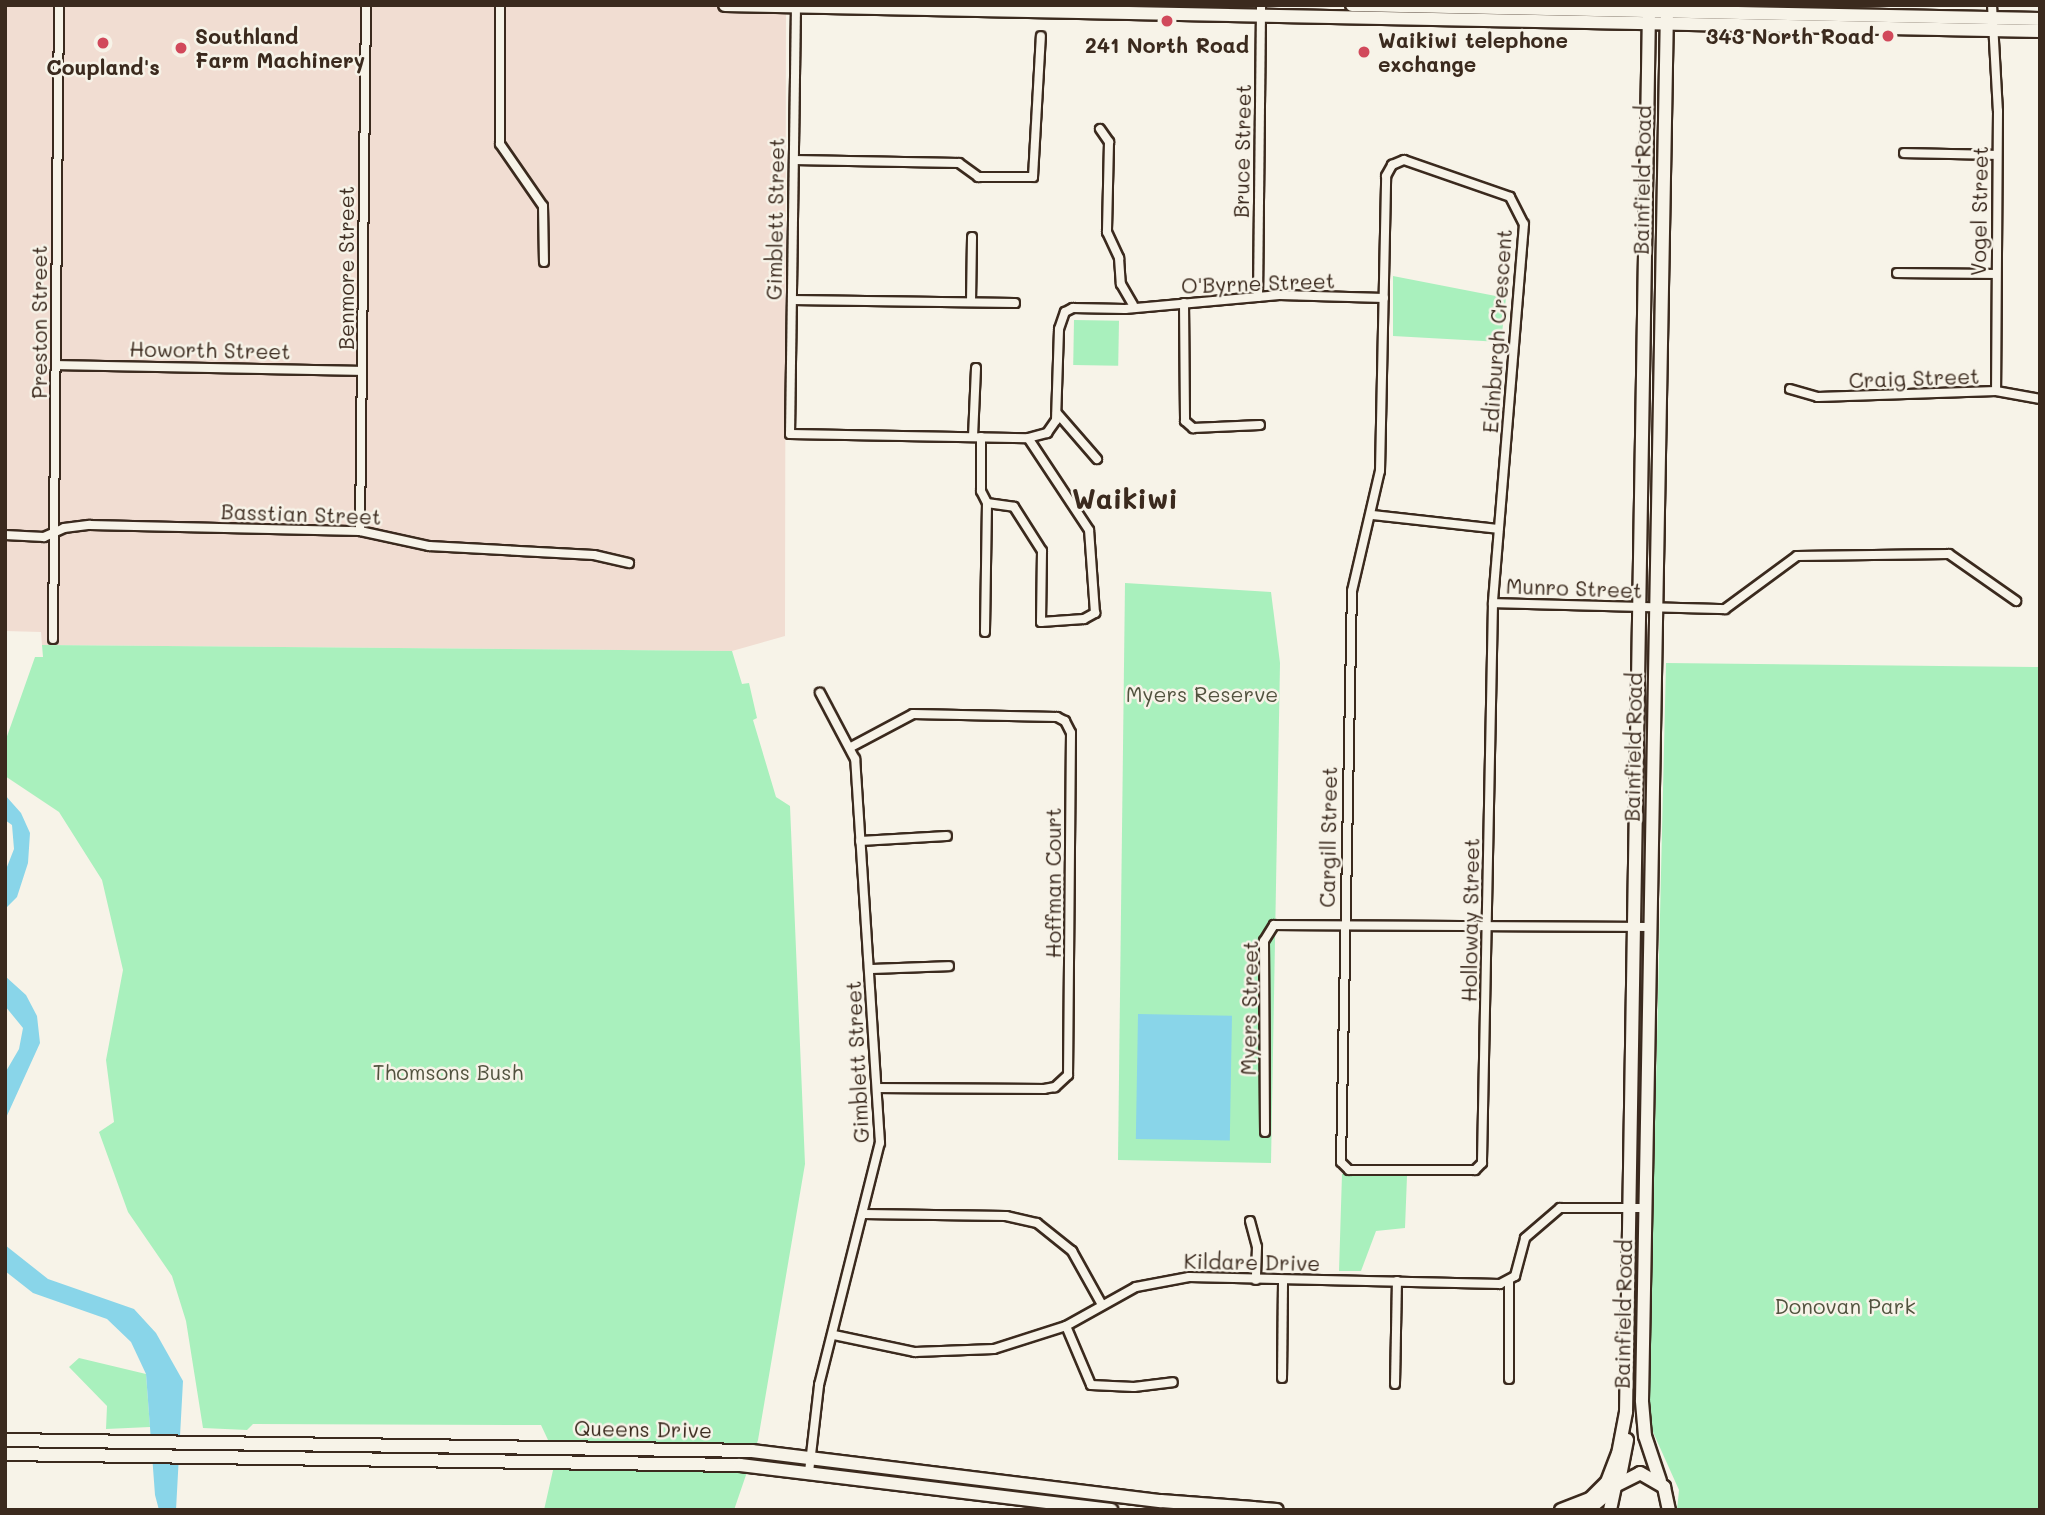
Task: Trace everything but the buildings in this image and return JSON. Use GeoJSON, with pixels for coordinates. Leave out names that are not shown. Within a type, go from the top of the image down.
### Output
{"type":"FeatureCollection","features":[{"type":"Feature","properties":{"kind":"main road"},"geometry":{"type":"LineString","coordinates":[[725,5],[1522,12]]}},
{"type":"Feature","properties":{"kind":"main road"},"geometry":{"type":"LineString","coordinates":[[1352,5],[1649,18],[1709,14],[2040,19]]}},
{"type":"Feature","properties":{"kind":"main road","name":"Bainfield Road"},"geometry":{"type":"LineString","coordinates":[[1610,1510],[1615,1480],[1628,1450],[1626,1412],[1649,18]]}},
{"type":"Feature","properties":{"kind":"main road","name":"Bainfield Road"},"geometry":{"type":"LineString","coordinates":[[1667,18],[1651,764],[1642,1423],[1660,1481],[1668,1493],[1669,1510]]}},
{"type":"Feature","properties":{"kind":"main road"},"geometry":{"type":"LineString","coordinates":[[1993,18],[2040,31]]}},
{"type":"Feature","properties":{"kind":"main road"},"geometry":{"type":"LineString","coordinates":[[1647,81],[1664,81]]}},
{"type":"Feature","properties":{"kind":"main road"},"geometry":{"type":"LineString","coordinates":[[1647,215],[1661,215]]}},
{"type":"Feature","properties":{"kind":"main road"},"geometry":{"type":"LineString","coordinates":[[1643,453],[1657,453]]}},
{"type":"Feature","properties":{"kind":"main road"},"geometry":{"type":"LineString","coordinates":[[1638,764],[1651,764]]}},
{"type":"Feature","properties":{"kind":"main road","name":"Queens Drive"},"geometry":{"type":"LineString","coordinates":[[5,1440],[186,1439],[698,1449],[811,1458],[1242,1509],[1277,1510]]}},
{"type":"Feature","properties":{"kind":"main road"},"geometry":{"type":"LineString","coordinates":[[390,1443],[390,1459]]}},
{"type":"Feature","properties":{"kind":"main road","name":"Queens Drive"},"geometry":{"type":"LineString","coordinates":[[5,1454],[188,1459],[390,1459],[740,1465],[1111,1510]]}},
{"type":"Feature","properties":{"kind":"main road"},"geometry":{"type":"LineString","coordinates":[[1561,1510],[1590,1499],[1615,1480],[1640,1473],[1660,1481]]}},
{"type":"Feature","properties":{"kind":"main road"},"geometry":{"type":"LineString","coordinates":[[1588,1510],[1615,1480]]}},
{"type":"Feature","properties":{"kind":"street","name":"Preston Street"},"geometry":{"type":"LineString","coordinates":[[53,639],[59,5]]}},
{"type":"Feature","properties":{"kind":"street","name":"Benmore Street"},"geometry":{"type":"LineString","coordinates":[[359,531],[366,5]]}},
{"type":"Feature","properties":{"kind":"street"},"geometry":{"type":"LineString","coordinates":[[500,5],[500,144],[542,206],[544,262]]}},
{"type":"Feature","properties":{"kind":"street","name":"Gimblett Street"},"geometry":{"type":"LineString","coordinates":[[796,6],[790,433],[977,437]]}},
{"type":"Feature","properties":{"kind":"street","name":"Bruce Street"},"geometry":{"type":"LineString","coordinates":[[1258,297],[1260,10]]}},
{"type":"Feature","properties":{"kind":"street","name":"Vogel Street"},"geometry":{"type":"LineString","coordinates":[[1993,18],[1997,155],[1996,391]]}},
{"type":"Feature","properties":{"kind":"street"},"geometry":{"type":"LineString","coordinates":[[794,160],[959,163],[978,177],[1033,177],[1041,36]]}},
{"type":"Feature","properties":{"kind":"street"},"geometry":{"type":"LineString","coordinates":[[1100,129],[1110,142],[1107,232],[1119,258],[1121,284],[1133,305]]}},
{"type":"Feature","properties":{"kind":"street"},"geometry":{"type":"LineString","coordinates":[[1904,153],[1997,155]]}},
{"type":"Feature","properties":{"kind":"street","name":"Edinburgh Crescent"},"geometry":{"type":"LineString","coordinates":[[1372,515],[1380,471],[1385,188],[1392,165],[1416,160],[1515,201],[1524,224],[1498,529]]}},
{"type":"Feature","properties":{"kind":"street"},"geometry":{"type":"LineString","coordinates":[[971,302],[972,237]]}},
{"type":"Feature","properties":{"kind":"street"},"geometry":{"type":"LineString","coordinates":[[1897,273],[1995,274]]}},
{"type":"Feature","properties":{"kind":"street","name":"O'Byrne Street"},"geometry":{"type":"LineString","coordinates":[[1057,412],[1059,329],[1065,312],[1258,297],[1384,298]]}},
{"type":"Feature","properties":{"kind":"street"},"geometry":{"type":"LineString","coordinates":[[792,300],[1015,303]]}},
{"type":"Feature","properties":{"kind":"street"},"geometry":{"type":"LineString","coordinates":[[1184,303],[1185,421],[1194,428],[1260,425]]}},
{"type":"Feature","properties":{"kind":"street","name":"Howorth Street"},"geometry":{"type":"LineString","coordinates":[[57,365],[362,371]]}},
{"type":"Feature","properties":{"kind":"street"},"geometry":{"type":"LineString","coordinates":[[976,368],[981,491],[987,503],[985,632]]}},
{"type":"Feature","properties":{"kind":"street","name":"Craig Street"},"geometry":{"type":"LineString","coordinates":[[1790,389],[1818,397],[1864,399],[1996,391],[2040,398]]}},
{"type":"Feature","properties":{"kind":"street"},"geometry":{"type":"LineString","coordinates":[[977,437],[1028,438],[1047,433],[1057,412],[1097,459]]}},
{"type":"Feature","properties":{"kind":"street"},"geometry":{"type":"LineString","coordinates":[[987,503],[1014,507],[1042,551],[1041,622],[1084,619],[1095,613],[1089,530],[1028,438]]}},
{"type":"Feature","properties":{"kind":"street"},"geometry":{"type":"LineString","coordinates":[[1372,515],[1498,529]]}},
{"type":"Feature","properties":{"kind":"street","name":"Cargill Street"},"geometry":{"type":"LineString","coordinates":[[1341,1163],[1352,591],[1372,515]]}},
{"type":"Feature","properties":{"kind":"street","name":"Basstian Street"},"geometry":{"type":"LineString","coordinates":[[5,535],[44,537],[90,524],[359,531],[429,546],[594,555],[629,562]]}},
{"type":"Feature","properties":{"kind":"street","name":"Holloway Street"},"geometry":{"type":"LineString","coordinates":[[1341,1163],[1352,1170],[1480,1168],[1493,603],[1498,529]]}},
{"type":"Feature","properties":{"kind":"street","name":"Munro Street"},"geometry":{"type":"LineString","coordinates":[[1493,603],[1725,609],[1789,561],[1804,555],[1949,554],[2016,601]]}},
{"type":"Feature","properties":{"kind":"street","name":"Gimblett Street"},"geometry":{"type":"LineString","coordinates":[[809,1472],[819,1385],[834,1335],[880,1143],[860,841],[851,747],[820,693]]}},
{"type":"Feature","properties":{"kind":"street","name":"Hoffman Court"},"geometry":{"type":"LineString","coordinates":[[851,747],[913,714],[1051,716],[1065,721],[1071,733],[1068,1075],[1055,1087],[1044,1089],[877,1088]]}},
{"type":"Feature","properties":{"kind":"street"},"geometry":{"type":"LineString","coordinates":[[860,841],[947,836]]}},
{"type":"Feature","properties":{"kind":"street","name":"Myers Street"},"geometry":{"type":"LineString","coordinates":[[1265,1132],[1266,933],[1278,925],[1649,927]]}},
{"type":"Feature","properties":{"kind":"street"},"geometry":{"type":"LineString","coordinates":[[869,969],[948,966]]}},
{"type":"Feature","properties":{"kind":"street"},"geometry":{"type":"LineString","coordinates":[[1509,1379],[1508,1282],[1515,1276],[1525,1238],[1554,1211],[1566,1207],[1644,1208]]}},
{"type":"Feature","properties":{"kind":"street"},"geometry":{"type":"LineString","coordinates":[[863,1214],[1006,1216],[1037,1223],[1072,1251],[1102,1305]]}},
{"type":"Feature","properties":{"kind":"street"},"geometry":{"type":"LineString","coordinates":[[1250,1222],[1257,1250],[1256,1280]]}},
{"type":"Feature","properties":{"kind":"street","name":"Kildare Drive"},"geometry":{"type":"LineString","coordinates":[[834,1335],[915,1352],[978,1351],[1018,1344],[1066,1326],[1102,1305],[1155,1282],[1189,1277],[1508,1282]]}},
{"type":"Feature","properties":{"kind":"street"},"geometry":{"type":"LineString","coordinates":[[1282,1378],[1283,1280]]}},
{"type":"Feature","properties":{"kind":"street"},"geometry":{"type":"LineString","coordinates":[[1395,1384],[1397,1281]]}},
{"type":"Feature","properties":{"kind":"street"},"geometry":{"type":"LineString","coordinates":[[1066,1326],[1091,1385],[1134,1387],[1173,1382]]}},
{"type":"Feature","properties":{"kind":"shaded area"},"geometry":{"type":"Polygon","coordinates":[[[5,5],[786,5],[785,636],[732,651],[42,645],[41,632],[5,631],[5,5]]]}},
{"type":"Feature","properties":{"kind":"green space"},"geometry":{"type":"Polygon","coordinates":[[[1393,276],[1506,298],[1501,342],[1393,336],[1393,276]]]}},
{"type":"Feature","properties":{"kind":"green space"},"geometry":{"type":"Polygon","coordinates":[[[1074,320],[1119,321],[1118,366],[1073,365],[1074,320]]]}},
{"type":"Feature","properties":{"kind":"green space","name":"Myers Reserve"},"geometry":{"type":"Polygon","coordinates":[[[1125,583],[1271,592],[1280,663],[1271,1163],[1118,1160],[1125,583]]]}},
{"type":"Feature","properties":{"kind":"green space","name":"Thomsons Bush"},"geometry":{"type":"Polygon","coordinates":[[[42,645],[732,651],[742,684],[749,683],[757,718],[753,720],[776,797],[790,806],[805,1164],[758,1440],[734,1510],[544,1510],[556,1457],[541,1425],[253,1424],[247,1430],[203,1428],[186,1321],[172,1276],[128,1212],[99,1132],[114,1122],[106,1060],[123,970],[102,880],[59,812],[5,776],[5,742],[35,657],[43,657],[42,645]]]}},
{"type":"Feature","properties":{"kind":"green space","name":"Donovan Park"},"geometry":{"type":"Polygon","coordinates":[[[1666,663],[2040,667],[2040,1510],[1677,1510],[1679,1490],[1648,1421],[1666,663]]]}},
{"type":"Feature","properties":{"kind":"green space"},"geometry":{"type":"Polygon","coordinates":[[[1342,1174],[1407,1176],[1405,1228],[1376,1231],[1361,1271],[1339,1271],[1342,1174]]]}},
{"type":"Feature","properties":{"kind":"green space"},"geometry":{"type":"Polygon","coordinates":[[[79,1358],[146,1374],[150,1427],[106,1429],[107,1406],[69,1367],[79,1358]]]}},
{"type":"Feature","properties":{"kind":"water"},"geometry":{"type":"Polygon","coordinates":[[[5,795],[21,813],[30,833],[28,863],[17,897],[5,909],[5,872],[14,849],[12,825],[5,820],[5,795]]]}},
{"type":"Feature","properties":{"kind":"water"},"geometry":{"type":"Polygon","coordinates":[[[5,976],[26,995],[37,1016],[40,1043],[5,1120],[5,1073],[19,1049],[23,1028],[5,1006],[5,976]]]}},
{"type":"Feature","properties":{"kind":"water"},"geometry":{"type":"Polygon","coordinates":[[[1138,1014],[1232,1016],[1230,1141],[1136,1139],[1138,1014]]]}},
{"type":"Feature","properties":{"kind":"water"},"geometry":{"type":"Polygon","coordinates":[[[5,1245],[48,1279],[134,1309],[156,1333],[183,1381],[176,1510],[159,1510],[155,1495],[146,1374],[131,1342],[107,1319],[33,1293],[5,1271],[5,1245]]]}},
{"type":"Feature","properties":{"kind":"place","name":"241 North Road"},"geometry":{"type":"Point","coordinates":[1167,21]}},
{"type":"Feature","properties":{"kind":"place","name":"343 North Road"},"geometry":{"type":"Point","coordinates":[1888,36]}},
{"type":"Feature","properties":{"kind":"place","name":"Coupland's"},"geometry":{"type":"Point","coordinates":[103,43]}},
{"type":"Feature","properties":{"kind":"place","name":"Southland Farm Machinery"},"geometry":{"type":"Point","coordinates":[181,48]}},
{"type":"Feature","properties":{"kind":"place","name":"Waikiwi telephone exchange"},"geometry":{"type":"Point","coordinates":[1364,52]}},
{"type":"Feature","properties":{"kind":"district","name":"Waikiwi"},"geometry":{"type":"Point","coordinates":[1125,498]}}]}
